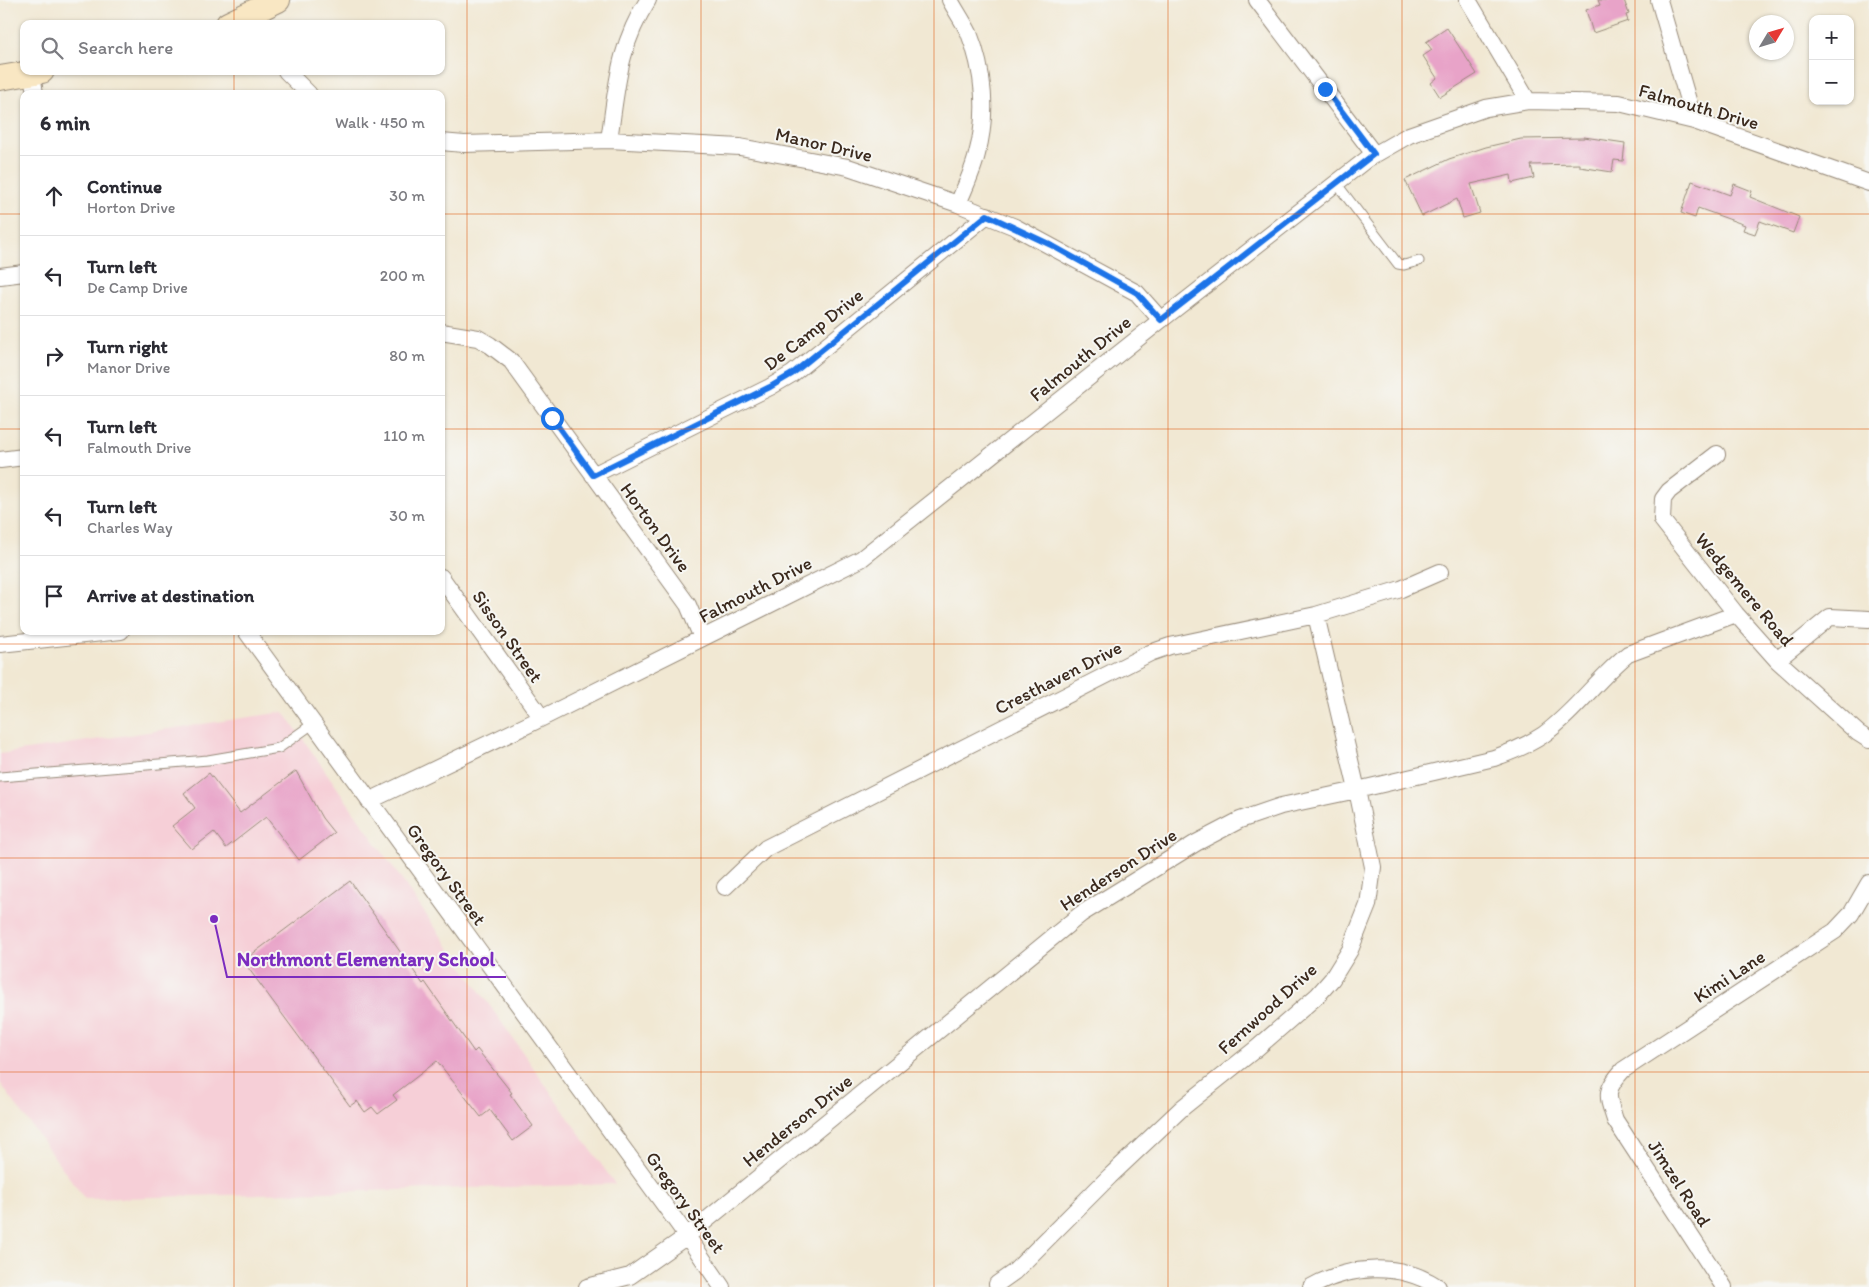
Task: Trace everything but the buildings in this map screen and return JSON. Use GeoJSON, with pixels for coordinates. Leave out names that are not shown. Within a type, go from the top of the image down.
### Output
{"type":"FeatureCollection","features":[{"type":"Feature","properties":{"kind":"street"},"geometry":{"type":"LineString","coordinates":[[244,16],[278,0]]}},
{"type":"Feature","properties":{"kind":"street"},"geometry":{"type":"LineString","coordinates":[[609,140],[618,72],[624,48],[639,14],[648,0]]}},
{"type":"Feature","properties":{"kind":"street"},"geometry":{"type":"LineString","coordinates":[[950,0],[960,15],[976,53],[983,94],[984,114],[977,155],[958,204]]}},
{"type":"Feature","properties":{"kind":"street"},"geometry":{"type":"LineString","coordinates":[[1257,0],[1374,154]]}},
{"type":"Feature","properties":{"kind":"street"},"geometry":{"type":"LineString","coordinates":[[1468,0],[1528,101]]}},
{"type":"Feature","properties":{"kind":"street"},"geometry":{"type":"LineString","coordinates":[[1660,0],[1694,121]]}},
{"type":"Feature","properties":{"kind":"street"},"geometry":{"type":"LineString","coordinates":[[290,75],[305,90]]}},
{"type":"Feature","properties":{"kind":"street"},"geometry":{"type":"LineString","coordinates":[[0,78],[36,79]]}},
{"type":"Feature","properties":{"kind":"street","name":"Falmouth Drive"},"geometry":{"type":"LineString","coordinates":[[369,801],[542,718],[861,559],[1336,183],[1374,154],[1409,135],[1486,108],[1528,101],[1619,103],[1694,121],[1869,183]]}},
{"type":"Feature","properties":{"kind":"street","name":"Manor Drive"},"geometry":{"type":"LineString","coordinates":[[445,142],[464,144],[609,140],[740,147],[848,167],[987,215],[1051,245],[1137,293],[1161,320]]}},
{"type":"Feature","properties":{"kind":"street","name":"De Camp Drive"},"geometry":{"type":"LineString","coordinates":[[593,475],[770,387],[792,374],[987,215]]}},
{"type":"Feature","properties":{"kind":"street"},"geometry":{"type":"LineString","coordinates":[[0,276],[20,274]]}},
{"type":"Feature","properties":{"kind":"street","name":"Horton Drive"},"geometry":{"type":"LineString","coordinates":[[445,333],[478,338],[512,361],[688,605],[702,638]]}},
{"type":"Feature","properties":{"kind":"street","name":"Wedgemere Road"},"geometry":{"type":"LineString","coordinates":[[1717,454],[1669,490],[1663,500],[1662,520],[1736,614],[1777,660],[1858,734],[1869,740]]}},
{"type":"Feature","properties":{"kind":"street"},"geometry":{"type":"LineString","coordinates":[[0,460],[20,458]]}},
{"type":"Feature","properties":{"kind":"street","name":"Cresthaven Drive"},"geometry":{"type":"LineString","coordinates":[[725,887],[766,848],[1150,653],[1170,646],[1316,615],[1401,589],[1440,572]]}},
{"type":"Feature","properties":{"kind":"street","name":"Sisson Street"},"geometry":{"type":"LineString","coordinates":[[445,583],[542,718]]}},
{"type":"Feature","properties":{"kind":"street","name":"Henderson Drive"},"geometry":{"type":"LineString","coordinates":[[587,1287],[630,1276],[687,1236],[1081,914],[1196,843],[1233,824],[1281,806],[1494,758],[1511,752],[1528,744],[1553,726],[1628,654],[1736,614]]}},
{"type":"Feature","properties":{"kind":"street","name":"Fernwood Drive"},"geometry":{"type":"LineString","coordinates":[[997,1284],[1014,1272],[1110,1176],[1182,1108],[1257,1048],[1318,995],[1332,979],[1354,943],[1365,914],[1373,867],[1316,615]]}},
{"type":"Feature","properties":{"kind":"street"},"geometry":{"type":"LineString","coordinates":[[1777,660],[1830,617],[1869,619]]}},
{"type":"Feature","properties":{"kind":"street"},"geometry":{"type":"LineString","coordinates":[[0,644],[84,635]]}},
{"type":"Feature","properties":{"kind":"street","name":"Gregory Street"},"geometry":{"type":"LineString","coordinates":[[249,635],[687,1236],[722,1287]]}},
{"type":"Feature","properties":{"kind":"street","name":"Kimi Lane"},"geometry":{"type":"LineString","coordinates":[[1608,1098],[1611,1083],[1623,1070],[1835,931],[1851,914],[1869,883]]}},
{"type":"Feature","properties":{"kind":"street","name":"Jimzel Road"},"geometry":{"type":"LineString","coordinates":[[1608,1098],[1616,1120],[1724,1287]]}},
{"type":"Feature","properties":{"kind":"street"},"geometry":{"type":"LineString","coordinates":[[1311,1287],[1338,1275],[1370,1269],[1403,1272],[1419,1277],[1438,1287]]}},
{"type":"Feature","properties":{"kind":"lane"},"geometry":{"type":"LineString","coordinates":[[1336,183],[1398,264],[1404,265],[1419,261]]}},
{"type":"Feature","properties":{"kind":"lane"},"geometry":{"type":"LineString","coordinates":[[0,777],[208,760],[279,748],[314,723]]}},
{"type":"Feature","properties":{"kind":"shaded area"},"geometry":{"type":"Polygon","coordinates":[[[284,712],[615,1184],[85,1199],[0,1083],[0,754],[284,712]]]}},
{"type":"Feature","properties":{"kind":"place","name":"Northmont Elementary School"},"geometry":{"type":"Point","coordinates":[214,919]}},
{"type":"Feature","properties":{"kind":"route"},"geometry":{"type":"LineString","coordinates":[[552,418],[593,475],[770,387],[792,374],[987,215],[1051,245],[1137,293],[1161,320],[1374,154],[1325,89]]}}]}
